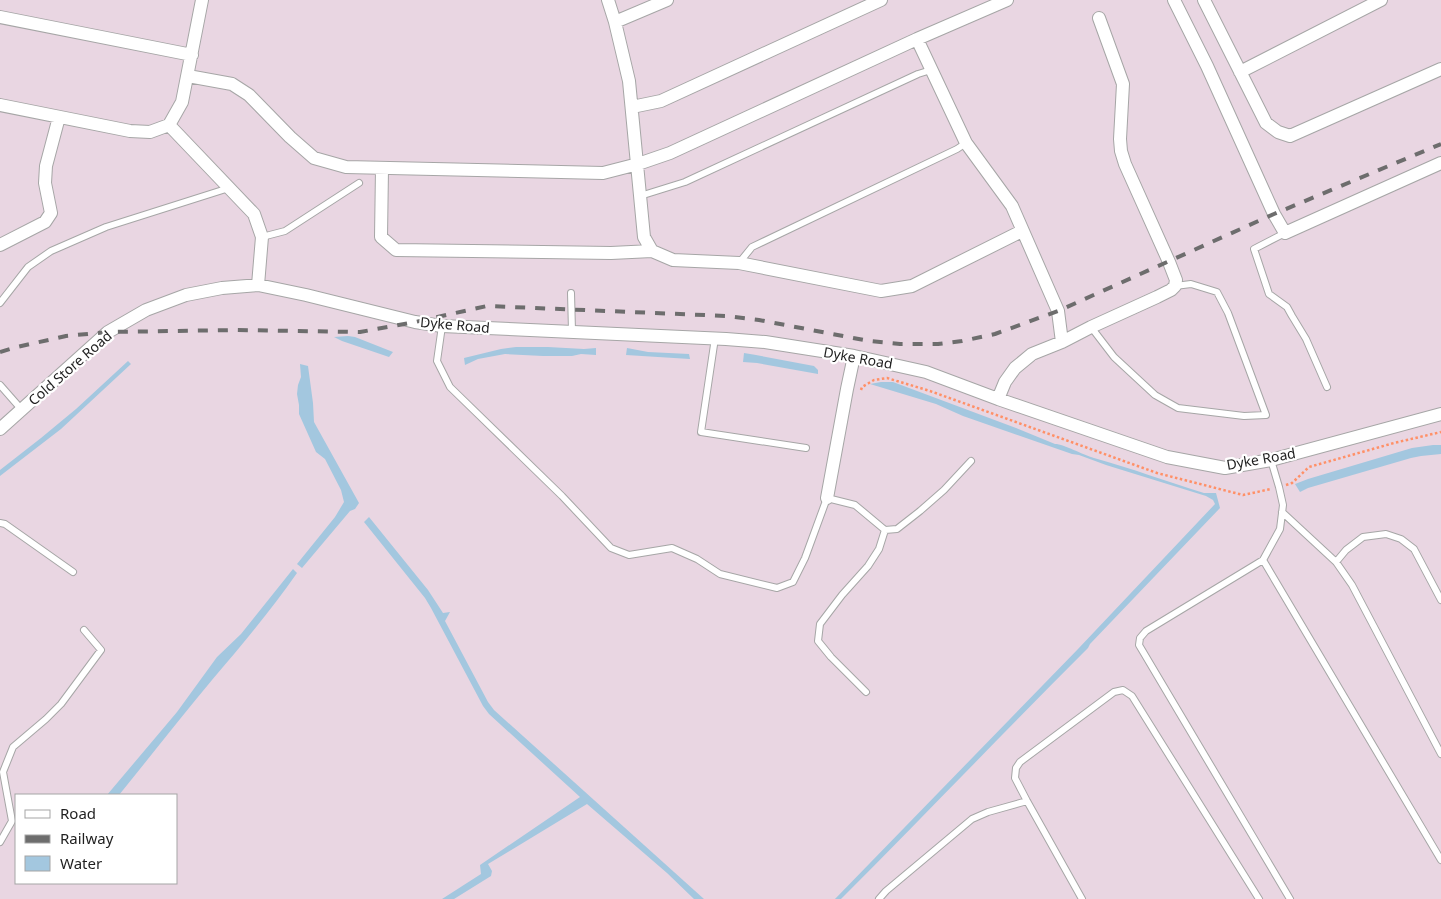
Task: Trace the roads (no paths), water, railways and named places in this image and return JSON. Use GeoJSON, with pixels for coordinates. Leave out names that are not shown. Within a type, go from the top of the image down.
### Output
{"type":"FeatureCollection","features":[{"type":"Feature","properties":{"kind":"street"},"geometry":{"type":"LineString","coordinates":[[0,105],[130,131],[150,132],[169,125],[182,102],[202,0]]}},
{"type":"Feature","properties":{"kind":"street"},"geometry":{"type":"LineString","coordinates":[[608,0],[629,81],[644,237],[652,251]]}},
{"type":"Feature","properties":{"kind":"street"},"geometry":{"type":"LineString","coordinates":[[615,22],[667,0]]}},
{"type":"Feature","properties":{"kind":"street"},"geometry":{"type":"LineString","coordinates":[[632,107],[661,101],[881,0]]}},
{"type":"Feature","properties":{"kind":"street"},"geometry":{"type":"LineString","coordinates":[[188,76],[232,84],[249,95],[290,137],[314,158],[346,167],[604,173],[670,153],[917,39],[1007,0]]}},
{"type":"Feature","properties":{"kind":"street"},"geometry":{"type":"LineString","coordinates":[[1174,0],[1207,66],[1284,233],[1441,163]]}},
{"type":"Feature","properties":{"kind":"street"},"geometry":{"type":"LineString","coordinates":[[1204,0],[1266,123],[1278,132],[1290,136],[1441,69]]}},
{"type":"Feature","properties":{"kind":"street"},"geometry":{"type":"LineString","coordinates":[[1240,72],[1381,0]]}},
{"type":"Feature","properties":{"kind":"street"},"geometry":{"type":"LineString","coordinates":[[0,17],[192,55]]}},
{"type":"Feature","properties":{"kind":"street"},"geometry":{"type":"LineString","coordinates":[[998,398],[1004,382],[1015,368],[1032,354],[1062,342],[1157,297],[1175,286],[1176,280],[1170,262],[1124,164],[1121,151],[1120,119],[1123,84],[1099,18]]}},
{"type":"Feature","properties":{"kind":"street"},"geometry":{"type":"LineString","coordinates":[[917,39],[966,143],[1012,206],[1058,311],[1062,342]]}},
{"type":"Feature","properties":{"kind":"street"},"geometry":{"type":"LineString","coordinates":[[0,245],[45,222],[51,213],[45,183],[46,166],[60,117]]}},
{"type":"Feature","properties":{"kind":"street"},"geometry":{"type":"LineString","coordinates":[[169,125],[254,214],[262,237],[258,285]]}},
{"type":"Feature","properties":{"kind":"street"},"geometry":{"type":"LineString","coordinates":[[382,169],[381,237],[396,250],[611,254],[652,251],[673,260],[739,263],[881,291],[912,286],[1022,232]]}},
{"type":"Feature","properties":{"kind":"street","name":"Dyke Road"},"geometry":{"type":"LineString","coordinates":[[258,285],[415,322],[442,326],[715,338],[765,342],[854,356],[926,372],[1167,457],[1225,468],[1271,460],[1441,414]]}},
{"type":"Feature","properties":{"kind":"street","name":"Cold Store Road"},"geometry":{"type":"LineString","coordinates":[[0,429],[108,332],[146,310],[186,295],[222,288],[258,285]]}},
{"type":"Feature","properties":{"kind":"street"},"geometry":{"type":"LineString","coordinates":[[827,498],[854,356]]}},
{"type":"Feature","properties":{"kind":"lane"},"geometry":{"type":"LineString","coordinates":[[640,196],[685,182],[918,74],[931,70]]}},
{"type":"Feature","properties":{"kind":"lane"},"geometry":{"type":"LineString","coordinates":[[739,263],[752,247],[957,150],[966,143]]}},
{"type":"Feature","properties":{"kind":"lane"},"geometry":{"type":"LineString","coordinates":[[262,237],[285,231],[360,183]]}},
{"type":"Feature","properties":{"kind":"lane"},"geometry":{"type":"LineString","coordinates":[[0,303],[28,267],[51,251],[106,227],[229,188]]}},
{"type":"Feature","properties":{"kind":"lane"},"geometry":{"type":"LineString","coordinates":[[1284,233],[1254,249],[1269,294],[1286,307],[1292,316],[1306,339],[1327,387]]}},
{"type":"Feature","properties":{"kind":"lane"},"geometry":{"type":"LineString","coordinates":[[1091,327],[1114,357],[1155,395],[1178,408],[1244,416],[1266,415],[1228,313],[1216,292],[1191,284],[1175,286]]}},
{"type":"Feature","properties":{"kind":"lane"},"geometry":{"type":"LineString","coordinates":[[571,293],[572,331]]}},
{"type":"Feature","properties":{"kind":"lane"},"geometry":{"type":"LineString","coordinates":[[442,326],[437,361],[450,387],[562,496],[611,548],[629,555],[672,548],[697,559],[720,574],[778,588],[793,582],[805,558],[827,498],[855,505],[886,530],[897,529],[944,490],[971,461]]}},
{"type":"Feature","properties":{"kind":"lane"},"geometry":{"type":"LineString","coordinates":[[715,338],[701,432],[806,448]]}},
{"type":"Feature","properties":{"kind":"lane"},"geometry":{"type":"LineString","coordinates":[[0,385],[22,410]]}},
{"type":"Feature","properties":{"kind":"lane"},"geometry":{"type":"LineString","coordinates":[[1271,460],[1283,505],[1280,529],[1264,560],[1146,632],[1140,638],[1139,645],[1290,899]]}},
{"type":"Feature","properties":{"kind":"lane"},"geometry":{"type":"LineString","coordinates":[[1282,512],[1336,562],[1352,585],[1441,754]]}},
{"type":"Feature","properties":{"kind":"lane"},"geometry":{"type":"LineString","coordinates":[[0,523],[5,524],[73,572]]}},
{"type":"Feature","properties":{"kind":"lane"},"geometry":{"type":"LineString","coordinates":[[866,692],[831,658],[818,641],[820,624],[842,595],[868,566],[879,549],[886,530]]}},
{"type":"Feature","properties":{"kind":"lane"},"geometry":{"type":"LineString","coordinates":[[1336,562],[1346,550],[1364,537],[1386,534],[1401,540],[1414,549],[1441,600]]}},
{"type":"Feature","properties":{"kind":"lane"},"geometry":{"type":"LineString","coordinates":[[1264,560],[1441,860]]}},
{"type":"Feature","properties":{"kind":"lane"},"geometry":{"type":"LineString","coordinates":[[0,842],[12,821],[4,772],[13,747],[61,704],[101,650],[84,630]]}},
{"type":"Feature","properties":{"kind":"lane"},"geometry":{"type":"LineString","coordinates":[[1082,899],[1015,778],[1016,768],[1020,762],[1114,692],[1123,690],[1132,696],[1259,899]]}},
{"type":"Feature","properties":{"kind":"lane"},"geometry":{"type":"LineString","coordinates":[[879,899],[972,819],[988,812],[1027,801]]}},
{"type":"Feature","properties":{"kind":"water"},"geometry":{"type":"Polygon","coordinates":[[[348,336],[393,352],[389,357],[334,337],[348,336]]]}},
{"type":"Feature","properties":{"kind":"water"},"geometry":{"type":"Polygon","coordinates":[[[516,347],[596,348],[596,355],[543,356],[505,354],[478,359],[465,365],[464,358],[516,347]]]}},
{"type":"Feature","properties":{"kind":"water"},"geometry":{"type":"Polygon","coordinates":[[[627,348],[648,352],[689,354],[690,359],[626,355],[627,348]]]}},
{"type":"Feature","properties":{"kind":"water"},"geometry":{"type":"Polygon","coordinates":[[[744,353],[814,366],[818,370],[818,374],[743,362],[744,353]]]}},
{"type":"Feature","properties":{"kind":"water"},"geometry":{"type":"Polygon","coordinates":[[[128,361],[131,364],[61,429],[0,476],[0,470],[76,409],[128,361]]]}},
{"type":"Feature","properties":{"kind":"water"},"geometry":{"type":"Polygon","coordinates":[[[300,364],[308,366],[314,422],[359,503],[302,568],[297,564],[335,517],[344,502],[341,490],[325,459],[316,452],[299,414],[297,394],[301,377],[300,364]]]}},
{"type":"Feature","properties":{"kind":"water"},"geometry":{"type":"Polygon","coordinates":[[[893,382],[1090,457],[1204,493],[1216,493],[1220,508],[1088,648],[841,899],[835,899],[1078,649],[1215,504],[1213,500],[1206,496],[1072,454],[963,416],[936,404],[870,384],[893,382]]]}},
{"type":"Feature","properties":{"kind":"water"},"geometry":{"type":"Polygon","coordinates":[[[1441,445],[1441,454],[1411,458],[1300,492],[1295,484],[1412,448],[1441,445]]]}},
{"type":"Feature","properties":{"kind":"water"},"geometry":{"type":"Polygon","coordinates":[[[369,517],[428,590],[443,613],[450,612],[445,621],[494,710],[704,899],[694,899],[667,873],[587,804],[488,864],[492,871],[491,876],[454,899],[442,899],[481,874],[480,865],[580,797],[489,714],[425,598],[364,522],[369,517]]]}},
{"type":"Feature","properties":{"kind":"water"},"geometry":{"type":"Polygon","coordinates":[[[293,569],[297,573],[277,600],[120,794],[108,794],[177,712],[217,657],[241,634],[293,569]]]}},
{"type":"Feature","properties":{"kind":"railway"},"geometry":{"type":"LineString","coordinates":[[0,352],[66,336],[108,332],[236,330],[360,332],[487,306],[726,316],[759,320],[869,341],[900,344],[938,344],[962,341],[995,334],[1058,311],[1274,214],[1441,144]]}}]}
